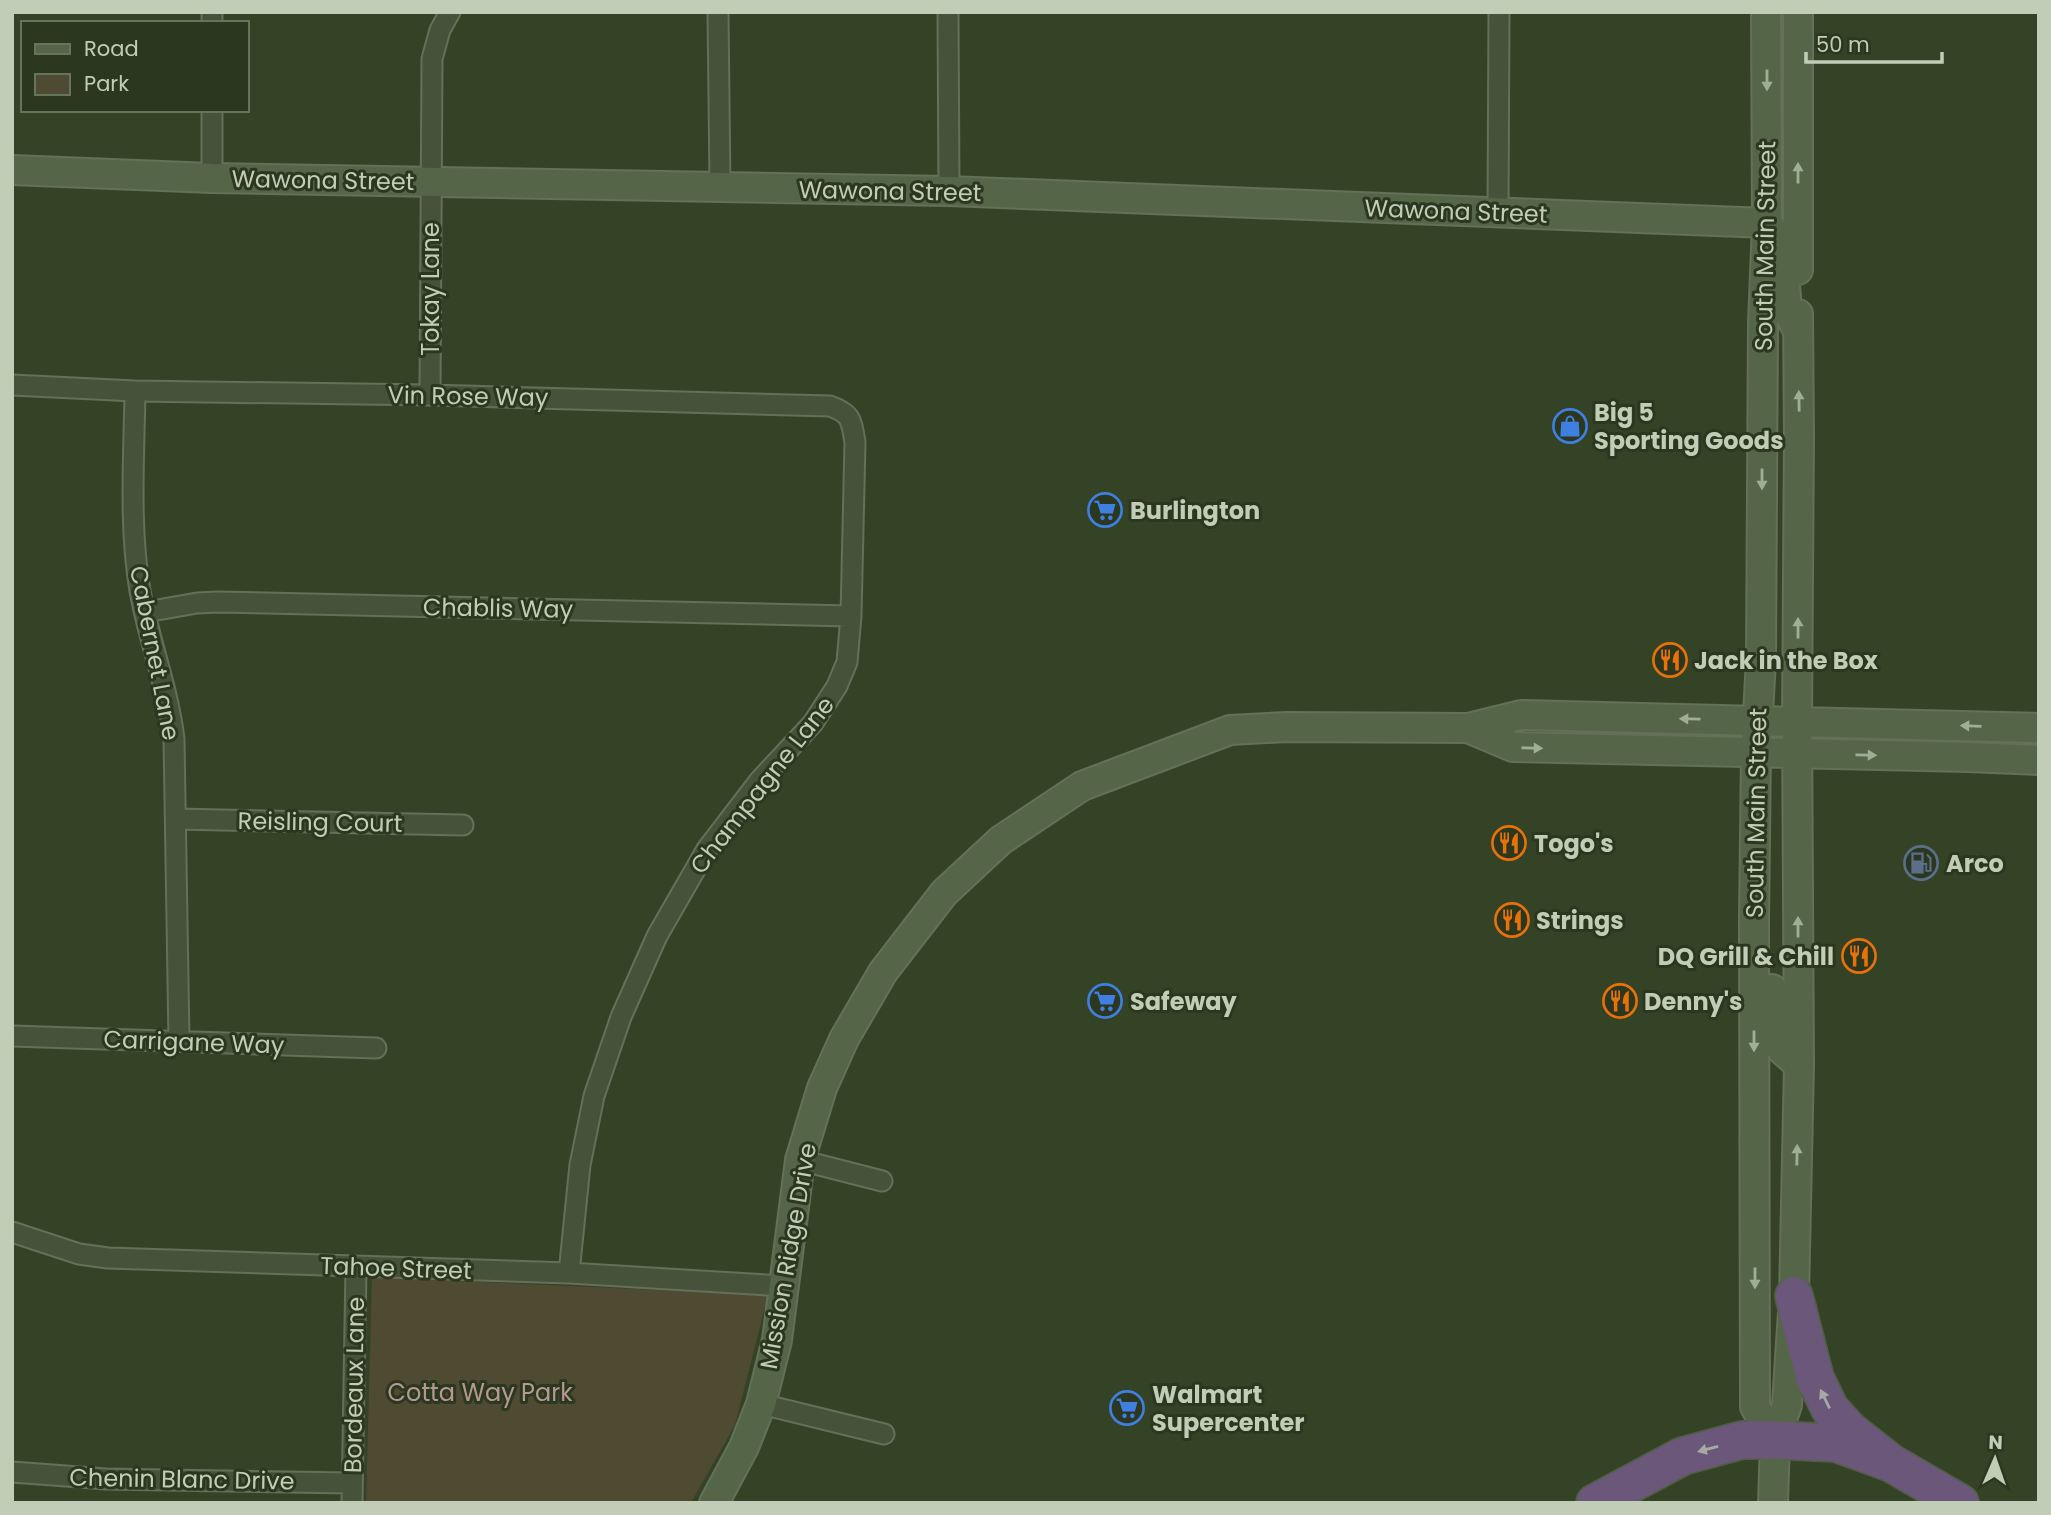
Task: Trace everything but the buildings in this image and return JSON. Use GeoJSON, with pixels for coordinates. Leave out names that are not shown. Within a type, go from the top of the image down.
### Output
{"type":"FeatureCollection","features":[{"type":"Feature","properties":{"kind":"highway"},"geometry":{"type":"LineString","coordinates":[[1794,1296],[1815,1378],[1830,1409],[1849,1430],[1891,1462],[1960,1503]]}},
{"type":"Feature","properties":{"kind":"highway"},"geometry":{"type":"LineString","coordinates":[[1595,1503],[1683,1456],[1742,1440],[1836,1443],[1891,1462]]}},
{"type":"Feature","properties":{"kind":"street","name":"Tokay Lane"},"geometry":{"type":"LineString","coordinates":[[430,395],[432,60],[440,30],[450,12]]}},
{"type":"Feature","properties":{"kind":"street"},"geometry":{"type":"LineString","coordinates":[[718,12],[720,188]]}},
{"type":"Feature","properties":{"kind":"street"},"geometry":{"type":"LineString","coordinates":[[948,12],[949,191]]}},
{"type":"Feature","properties":{"kind":"street"},"geometry":{"type":"LineString","coordinates":[[1499,12],[1499,213]]}},
{"type":"Feature","properties":{"kind":"street","name":"South Main Street"},"geometry":{"type":"LineString","coordinates":[[1766,12],[1767,223],[1763,324],[1761,659],[1756,752],[1754,920],[1755,1407],[1775,1440]]}},
{"type":"Feature","properties":{"kind":"street","name":"South Main Street"},"geometry":{"type":"LineString","coordinates":[[1773,1503],[1775,1440],[1787,1405],[1794,1296],[1799,1065],[1798,12]]}},
{"type":"Feature","properties":{"kind":"street"},"geometry":{"type":"LineString","coordinates":[[212,112],[212,177]]}},
{"type":"Feature","properties":{"kind":"street","name":"Wawona Street"},"geometry":{"type":"LineString","coordinates":[[12,170],[430,182],[949,191],[1767,223]]}},
{"type":"Feature","properties":{"kind":"street"},"geometry":{"type":"LineString","coordinates":[[1767,223],[1778,237],[1783,260],[1787,310],[1798,331]]}},
{"type":"Feature","properties":{"kind":"street","name":"Vin Rose Way"},"geometry":{"type":"LineString","coordinates":[[12,385],[135,391],[430,395],[830,406],[845,412],[851,419],[855,442],[854,487]]}},
{"type":"Feature","properties":{"kind":"street","name":"Cabernet Lane"},"geometry":{"type":"LineString","coordinates":[[135,391],[133,531],[141,592],[174,738],[179,1041]]}},
{"type":"Feature","properties":{"kind":"street","name":"Champagne Lane"},"geometry":{"type":"LineString","coordinates":[[569,1273],[580,1165],[594,1096],[621,1017],[657,936],[707,849],[760,780],[813,723],[838,686],[847,662],[851,616],[854,487]]}},
{"type":"Feature","properties":{"kind":"street","name":"Chablis Way"},"geometry":{"type":"LineString","coordinates":[[146,612],[217,602],[851,616]]}},
{"type":"Feature","properties":{"kind":"street","name":"Mission Ridge Drive"},"geometry":{"type":"LineString","coordinates":[[714,1503],[744,1447],[761,1404],[777,1340],[800,1160],[822,1088],[844,1039],[883,972],[944,893],[1001,839],[1082,786],[1230,730],[1287,727],[1468,728],[1521,715],[2039,728]]}},
{"type":"Feature","properties":{"kind":"street","name":"Mission Ridge Drive"},"geometry":{"type":"LineString","coordinates":[[1468,728],[1513,747],[2039,760]]}},
{"type":"Feature","properties":{"kind":"street","name":"Reisling Court"},"geometry":{"type":"LineString","coordinates":[[176,820],[463,825]]}},
{"type":"Feature","properties":{"kind":"street"},"geometry":{"type":"LineString","coordinates":[[1754,920],[1771,957],[1774,1025],[1781,1049],[1799,1065]]}},
{"type":"Feature","properties":{"kind":"street","name":"Carrigane Way"},"geometry":{"type":"LineString","coordinates":[[12,1036],[376,1048]]}},
{"type":"Feature","properties":{"kind":"street"},"geometry":{"type":"LineString","coordinates":[[800,1160],[882,1181]]}},
{"type":"Feature","properties":{"kind":"street"},"geometry":{"type":"LineString","coordinates":[[1755,1209],[1796,1210]]}},
{"type":"Feature","properties":{"kind":"street","name":"Tahoe Street"},"geometry":{"type":"LineString","coordinates":[[12,1232],[79,1254],[107,1258],[569,1273],[783,1286]]}},
{"type":"Feature","properties":{"kind":"street","name":"Bordeaux Lane"},"geometry":{"type":"LineString","coordinates":[[352,1503],[356,1267]]}},
{"type":"Feature","properties":{"kind":"street"},"geometry":{"type":"LineString","coordinates":[[761,1404],[884,1434]]}},
{"type":"Feature","properties":{"kind":"street","name":"Chenin Blanc Drive"},"geometry":{"type":"LineString","coordinates":[[12,1472],[106,1479],[352,1483]]}},
{"type":"Feature","properties":{"kind":"green space","name":"Cotta Way Park"},"geometry":{"type":"Polygon","coordinates":[[[372,1277],[768,1295],[735,1425],[691,1503],[366,1503],[372,1277]]]}},
{"type":"Feature","properties":{"kind":"place","name":"Big 5 Sporting Goods"},"geometry":{"type":"Point","coordinates":[1570,426]}},
{"type":"Feature","properties":{"kind":"place","name":"Burlington"},"geometry":{"type":"Point","coordinates":[1105,510]}},
{"type":"Feature","properties":{"kind":"place","name":"Jack in the Box"},"geometry":{"type":"Point","coordinates":[1670,660]}},
{"type":"Feature","properties":{"kind":"place","name":"Togo's"},"geometry":{"type":"Point","coordinates":[1509,843]}},
{"type":"Feature","properties":{"kind":"place","name":"Arco"},"geometry":{"type":"Point","coordinates":[1921,863]}},
{"type":"Feature","properties":{"kind":"place","name":"Strings"},"geometry":{"type":"Point","coordinates":[1512,920]}},
{"type":"Feature","properties":{"kind":"place","name":"DQ Grill & Chill"},"geometry":{"type":"Point","coordinates":[1859,956]}},
{"type":"Feature","properties":{"kind":"place","name":"Safeway"},"geometry":{"type":"Point","coordinates":[1105,1001]}},
{"type":"Feature","properties":{"kind":"place","name":"Denny's"},"geometry":{"type":"Point","coordinates":[1620,1001]}},
{"type":"Feature","properties":{"kind":"place","name":"Walmart Supercenter"},"geometry":{"type":"Point","coordinates":[1127,1408]}}]}
